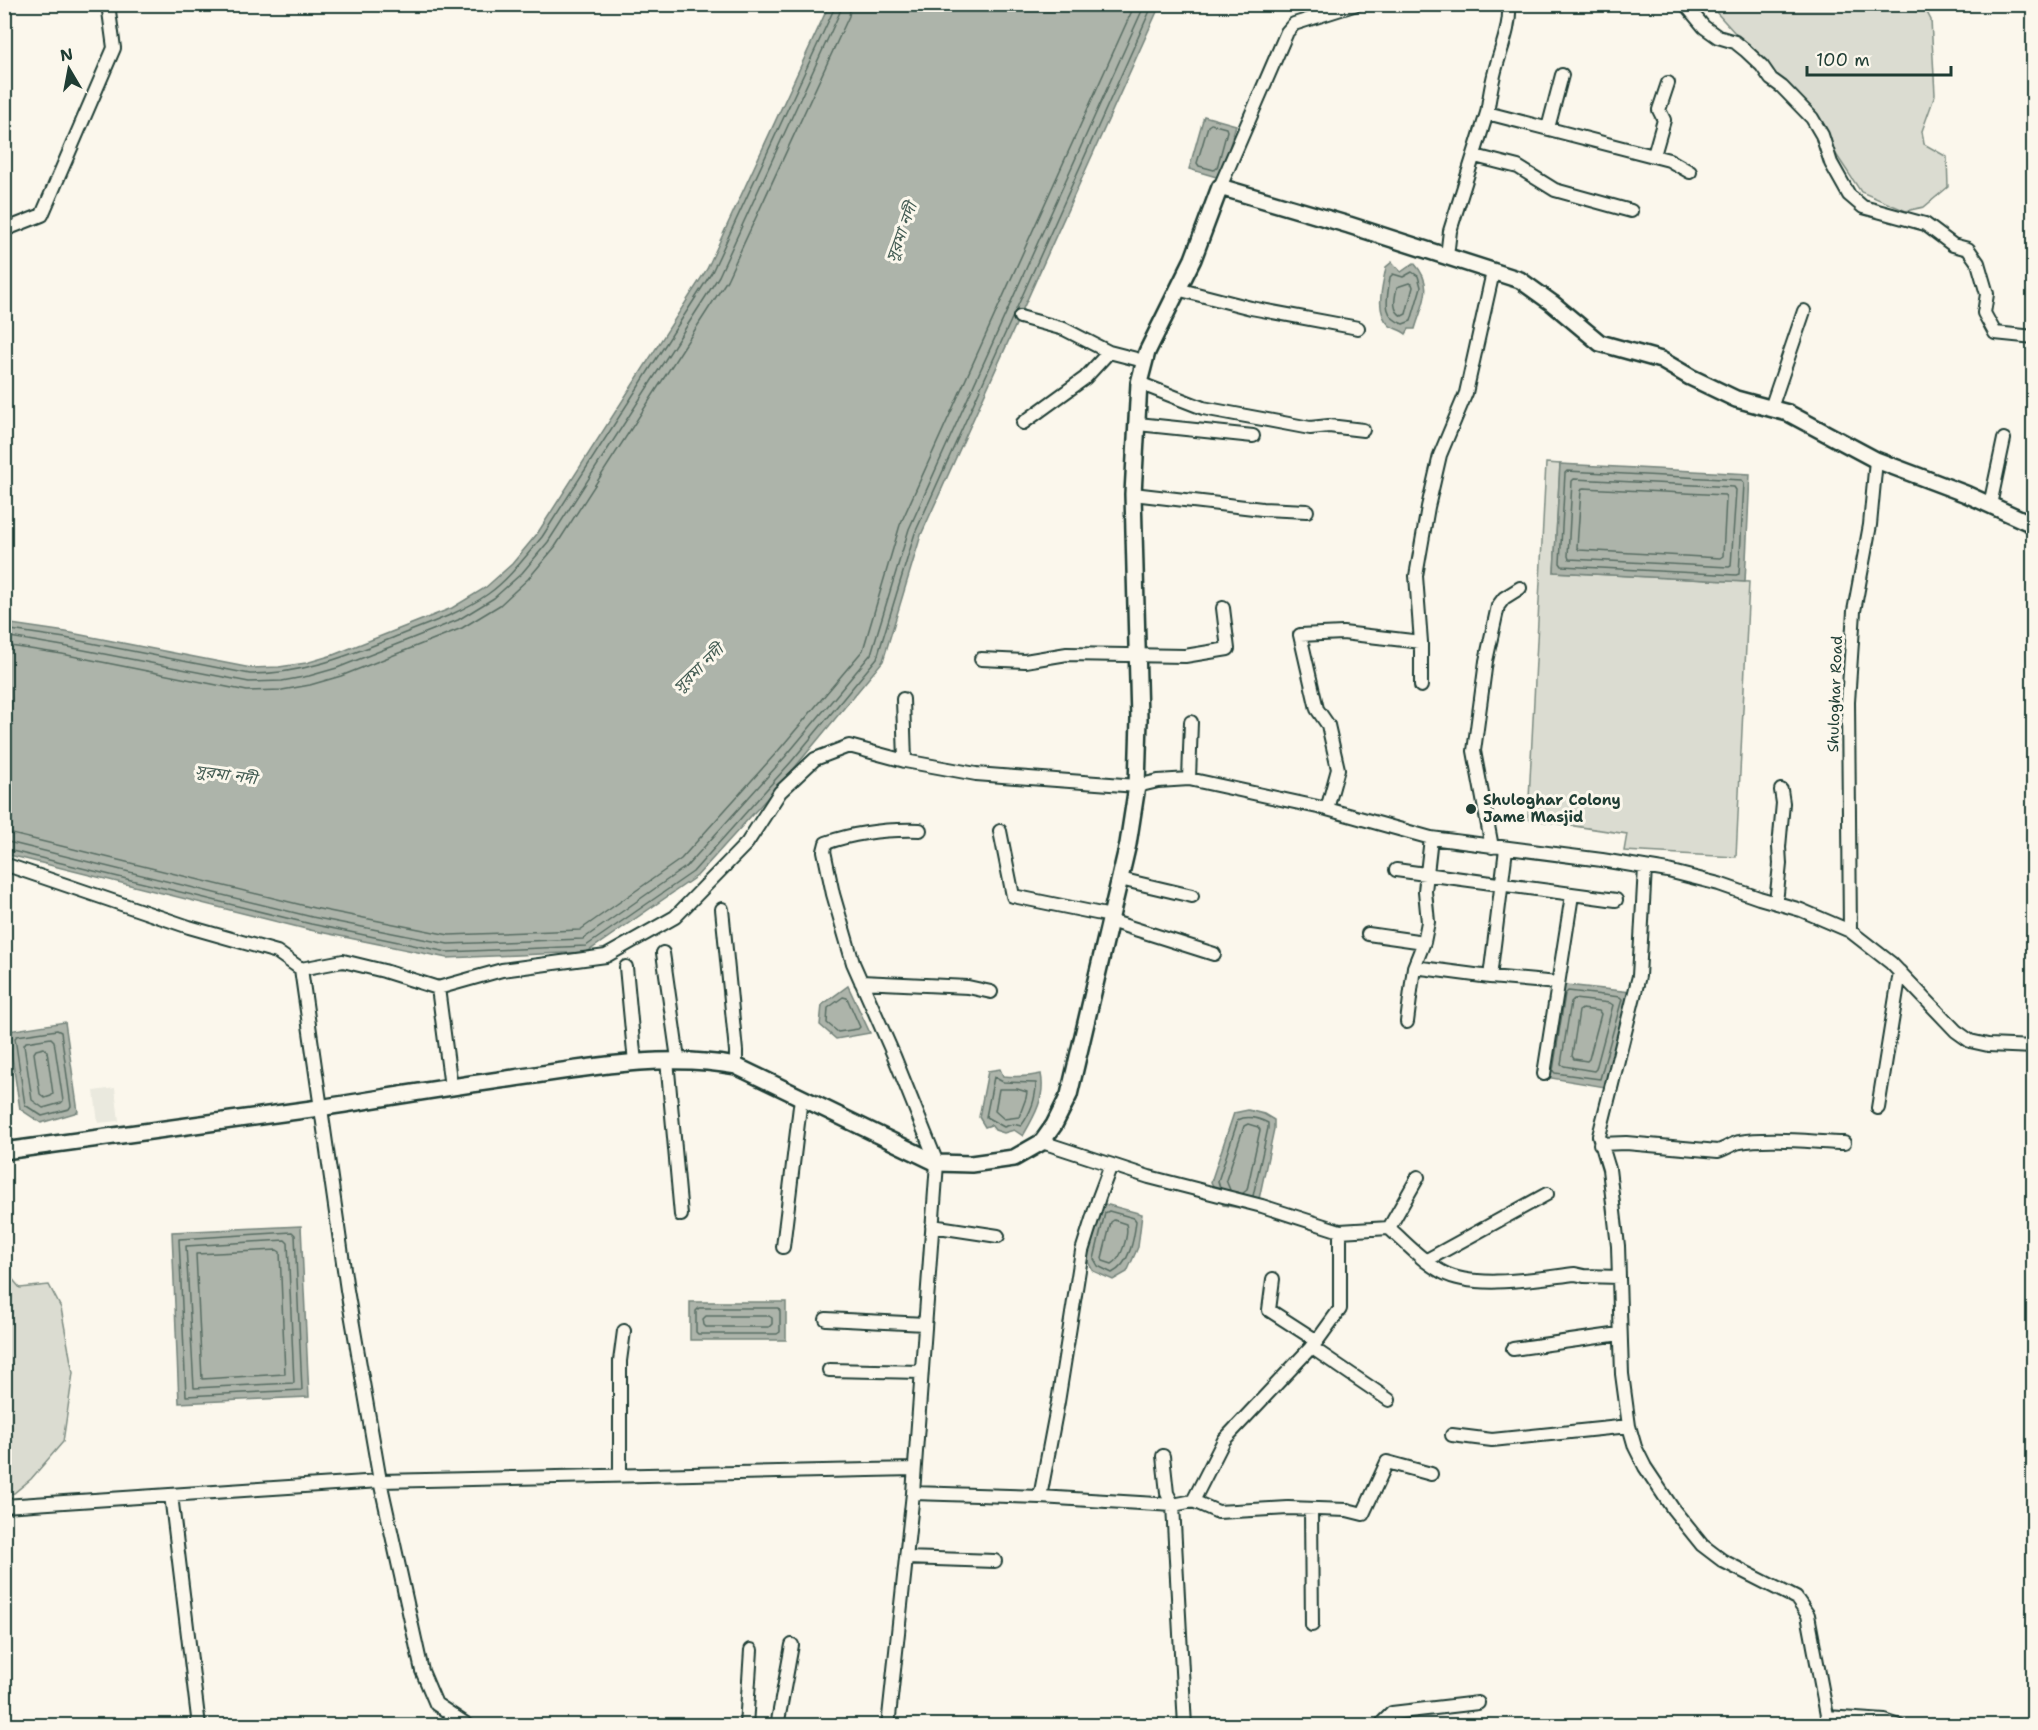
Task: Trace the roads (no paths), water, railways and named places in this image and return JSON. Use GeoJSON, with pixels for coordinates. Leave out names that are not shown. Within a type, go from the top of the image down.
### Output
{"type":"FeatureCollection","features":[{"type":"Feature","properties":{"kind":"main road"},"geometry":{"type":"LineString","coordinates":[[4,1151],[450,1087],[673,1060],[714,1062],[736,1066],[937,1163],[970,1164],[1014,1158],[1042,1143],[1054,1125],[1068,1095],[1128,844],[1137,786],[1139,719],[1133,494],[1139,382],[1147,352],[1193,259],[1220,187],[1520,280],[1600,343],[1661,360],[1736,399],[1788,413],[1876,460],[2034,525]]}},
{"type":"Feature","properties":{"kind":"street"},"geometry":{"type":"LineString","coordinates":[[4,230],[42,215],[114,48],[108,4]]}},
{"type":"Feature","properties":{"kind":"street"},"geometry":{"type":"LineString","coordinates":[[1220,187],[1287,32],[1294,24],[1357,4]]}},
{"type":"Feature","properties":{"kind":"street"},"geometry":{"type":"LineString","coordinates":[[1447,256],[1450,231],[1475,156],[1487,113],[1494,75],[1504,44],[1510,14],[1509,4]]}},
{"type":"Feature","properties":{"kind":"street"},"geometry":{"type":"LineString","coordinates":[[1685,4],[1704,27],[1718,37],[1735,42],[1745,50],[1762,66],[1771,79],[1807,111],[1822,135],[1831,163],[1849,195],[1863,207],[1924,224],[1953,244],[1968,249],[1978,262],[1987,294],[1984,313],[1995,333],[2034,337]]}},
{"type":"Feature","properties":{"kind":"street"},"geometry":{"type":"LineString","coordinates":[[1548,128],[1562,75]]}},
{"type":"Feature","properties":{"kind":"street"},"geometry":{"type":"LineString","coordinates":[[1654,155],[1664,120],[1659,110],[1668,83]]}},
{"type":"Feature","properties":{"kind":"street"},"geometry":{"type":"LineString","coordinates":[[1487,113],[1654,155],[1669,160],[1690,172]]}},
{"type":"Feature","properties":{"kind":"street"},"geometry":{"type":"LineString","coordinates":[[1475,156],[1518,167],[1555,190],[1631,211]]}},
{"type":"Feature","properties":{"kind":"street"},"geometry":{"type":"LineString","coordinates":[[1421,686],[1421,642],[1416,576],[1428,507],[1440,455],[1466,393],[1493,272]]}},
{"type":"Feature","properties":{"kind":"street"},"geometry":{"type":"LineString","coordinates":[[1177,290],[1251,308],[1358,328]]}},
{"type":"Feature","properties":{"kind":"street"},"geometry":{"type":"LineString","coordinates":[[1771,408],[1804,311]]}},
{"type":"Feature","properties":{"kind":"street"},"geometry":{"type":"LineString","coordinates":[[1020,317],[1064,329],[1109,352],[1144,362]]}},
{"type":"Feature","properties":{"kind":"street"},"geometry":{"type":"LineString","coordinates":[[1023,423],[1085,378],[1109,352]]}},
{"type":"Feature","properties":{"kind":"street"},"geometry":{"type":"LineString","coordinates":[[1139,382],[1203,408],[1310,428],[1329,426],[1363,430]]}},
{"type":"Feature","properties":{"kind":"street"},"geometry":{"type":"LineString","coordinates":[[1138,424],[1253,436]]}},
{"type":"Feature","properties":{"kind":"street"},"geometry":{"type":"LineString","coordinates":[[1990,505],[2004,439]]}},
{"type":"Feature","properties":{"kind":"street","name":"Shuloghar Road"},"geometry":{"type":"LineString","coordinates":[[1850,931],[1848,702],[1854,611],[1870,525],[1876,460]]}},
{"type":"Feature","properties":{"kind":"street"},"geometry":{"type":"LineString","coordinates":[[1133,494],[1262,509],[1307,511]]}},
{"type":"Feature","properties":{"kind":"street"},"geometry":{"type":"LineString","coordinates":[[1492,846],[1473,751],[1486,661],[1498,606],[1504,598],[1520,588]]}},
{"type":"Feature","properties":{"kind":"street"},"geometry":{"type":"LineString","coordinates":[[981,659],[1024,661],[1067,654],[1137,657],[1185,656],[1228,649],[1223,608]]}},
{"type":"Feature","properties":{"kind":"street"},"geometry":{"type":"LineString","coordinates":[[1327,809],[1338,769],[1328,725],[1317,709],[1300,635],[1343,633],[1421,642]]}},
{"type":"Feature","properties":{"kind":"street"},"geometry":{"type":"LineString","coordinates":[[903,699],[905,761]]}},
{"type":"Feature","properties":{"kind":"street"},"geometry":{"type":"LineString","coordinates":[[1189,779],[1191,722]]}},
{"type":"Feature","properties":{"kind":"street"},"geometry":{"type":"LineString","coordinates":[[4,864],[189,927],[277,952],[301,969],[343,961],[438,988],[502,970],[606,956],[675,917],[747,843],[780,792],[815,759],[849,746],[905,761],[976,774],[1137,786],[1158,781],[1189,779],[1327,809],[1431,838],[1602,860],[1719,884],[1801,910],[1850,931],[1891,963],[1956,1031],[1970,1041],[1988,1045],[2034,1047]]}},
{"type":"Feature","properties":{"kind":"street"},"geometry":{"type":"LineString","coordinates":[[1776,903],[1783,802],[1781,790]]}},
{"type":"Feature","properties":{"kind":"street"},"geometry":{"type":"LineString","coordinates":[[888,1725],[913,1493],[937,1163],[853,963],[833,894],[824,851],[826,843],[844,836],[892,829],[920,830]]}},
{"type":"Feature","properties":{"kind":"street"},"geometry":{"type":"LineString","coordinates":[[1000,831],[1013,896],[1110,919],[1214,954]]}},
{"type":"Feature","properties":{"kind":"street"},"geometry":{"type":"LineString","coordinates":[[1407,1022],[1414,967],[1424,942],[1428,922],[1425,891],[1431,838]]}},
{"type":"Feature","properties":{"kind":"street"},"geometry":{"type":"LineString","coordinates":[[1490,977],[1506,849]]}},
{"type":"Feature","properties":{"kind":"street"},"geometry":{"type":"LineString","coordinates":[[1645,867],[1639,976],[1599,1136],[1609,1169],[1618,1246],[1622,1374],[1629,1426],[1635,1447],[1672,1509],[1702,1545],[1723,1561],[1796,1598],[1802,1605],[1808,1615],[1828,1721],[1885,1721],[1900,1725]]}},
{"type":"Feature","properties":{"kind":"street"},"geometry":{"type":"LineString","coordinates":[[1396,870],[1616,900]]}},
{"type":"Feature","properties":{"kind":"street"},"geometry":{"type":"LineString","coordinates":[[1120,879],[1192,896]]}},
{"type":"Feature","properties":{"kind":"street"},"geometry":{"type":"LineString","coordinates":[[1544,1074],[1572,895]]}},
{"type":"Feature","properties":{"kind":"street"},"geometry":{"type":"LineString","coordinates":[[722,909],[736,1066]]}},
{"type":"Feature","properties":{"kind":"street"},"geometry":{"type":"LineString","coordinates":[[1368,934],[1424,942]]}},
{"type":"Feature","properties":{"kind":"street"},"geometry":{"type":"LineString","coordinates":[[663,953],[673,1060],[681,1215]]}},
{"type":"Feature","properties":{"kind":"street"},"geometry":{"type":"LineString","coordinates":[[626,967],[635,1063]]}},
{"type":"Feature","properties":{"kind":"street"},"geometry":{"type":"LineString","coordinates":[[1414,967],[1558,983]]}},
{"type":"Feature","properties":{"kind":"street"},"geometry":{"type":"LineString","coordinates":[[301,969],[347,1290],[380,1481],[422,1671],[436,1704],[470,1725]]}},
{"type":"Feature","properties":{"kind":"street"},"geometry":{"type":"LineString","coordinates":[[1878,1108],[1900,972]]}},
{"type":"Feature","properties":{"kind":"street"},"geometry":{"type":"LineString","coordinates":[[861,982],[968,987],[991,992]]}},
{"type":"Feature","properties":{"kind":"street"},"geometry":{"type":"LineString","coordinates":[[438,988],[450,1087]]}},
{"type":"Feature","properties":{"kind":"street"},"geometry":{"type":"LineString","coordinates":[[783,1247],[801,1098]]}},
{"type":"Feature","properties":{"kind":"street"},"geometry":{"type":"LineString","coordinates":[[1600,1144],[1626,1143],[1718,1151],[1730,1148],[1736,1143],[1754,1141],[1844,1143]]}},
{"type":"Feature","properties":{"kind":"street"},"geometry":{"type":"LineString","coordinates":[[1042,1143],[1149,1177],[1262,1206],[1340,1232],[1389,1228],[1425,1261],[1444,1274],[1467,1281],[1575,1274],[1619,1277]]}},
{"type":"Feature","properties":{"kind":"street"},"geometry":{"type":"LineString","coordinates":[[1040,1497],[1082,1251],[1098,1197],[1111,1165]]}},
{"type":"Feature","properties":{"kind":"street"},"geometry":{"type":"LineString","coordinates":[[1389,1228],[1418,1178]]}},
{"type":"Feature","properties":{"kind":"street"},"geometry":{"type":"LineString","coordinates":[[1425,1261],[1547,1194]]}},
{"type":"Feature","properties":{"kind":"street"},"geometry":{"type":"LineString","coordinates":[[932,1226],[998,1236]]}},
{"type":"Feature","properties":{"kind":"street"},"geometry":{"type":"LineString","coordinates":[[1193,1501],[1224,1440],[1314,1344],[1340,1309],[1340,1232]]}},
{"type":"Feature","properties":{"kind":"street"},"geometry":{"type":"LineString","coordinates":[[1273,1279],[1269,1310],[1389,1400]]}},
{"type":"Feature","properties":{"kind":"street"},"geometry":{"type":"LineString","coordinates":[[826,1319],[925,1324]]}},
{"type":"Feature","properties":{"kind":"street"},"geometry":{"type":"LineString","coordinates":[[620,1476],[620,1361],[624,1331]]}},
{"type":"Feature","properties":{"kind":"street"},"geometry":{"type":"LineString","coordinates":[[1514,1349],[1620,1334]]}},
{"type":"Feature","properties":{"kind":"street"},"geometry":{"type":"LineString","coordinates":[[829,1370],[921,1372]]}},
{"type":"Feature","properties":{"kind":"street"},"geometry":{"type":"LineString","coordinates":[[1452,1435],[1492,1440],[1629,1426]]}},
{"type":"Feature","properties":{"kind":"street"},"geometry":{"type":"LineString","coordinates":[[1163,1456],[1167,1493],[1173,1505],[1185,1725]]}},
{"type":"Feature","properties":{"kind":"street"},"geometry":{"type":"LineString","coordinates":[[913,1493],[1040,1497],[1173,1505],[1193,1501],[1218,1512],[1288,1508],[1347,1510],[1363,1514],[1387,1462],[1431,1474]]}},
{"type":"Feature","properties":{"kind":"street"},"geometry":{"type":"LineString","coordinates":[[4,1506],[380,1481],[914,1469]]}},
{"type":"Feature","properties":{"kind":"street"},"geometry":{"type":"LineString","coordinates":[[171,1495],[199,1725]]}},
{"type":"Feature","properties":{"kind":"street"},"geometry":{"type":"LineString","coordinates":[[1311,1509],[1312,1625]]}},
{"type":"Feature","properties":{"kind":"street"},"geometry":{"type":"LineString","coordinates":[[906,1558],[995,1561]]}},
{"type":"Feature","properties":{"kind":"street"},"geometry":{"type":"LineString","coordinates":[[777,1725],[792,1645]]}},
{"type":"Feature","properties":{"kind":"street"},"geometry":{"type":"LineString","coordinates":[[746,1725],[751,1650]]}},
{"type":"Feature","properties":{"kind":"street"},"geometry":{"type":"LineString","coordinates":[[1383,1725],[1392,1713],[1478,1703]]}},
{"type":"Feature","properties":{"kind":"water","name":"সুরমা নদী"},"geometry":{"type":"Polygon","coordinates":[[[829,5],[1160,5],[921,535],[883,661],[796,766],[697,876],[587,952],[447,958],[310,930],[5,854],[5,623],[66,632],[251,668],[279,667],[306,663],[333,655],[452,608],[485,588],[512,564],[537,534],[707,269],[829,5]]]}},
{"type":"Feature","properties":{"kind":"water"},"geometry":{"type":"Polygon","coordinates":[[[1204,116],[1236,125],[1220,178],[1189,169],[1204,116]]]}},
{"type":"Feature","properties":{"kind":"water"},"geometry":{"type":"Polygon","coordinates":[[[1392,262],[1401,272],[1414,263],[1426,287],[1424,302],[1415,329],[1409,329],[1406,334],[1389,325],[1382,312],[1381,297],[1386,267],[1392,262]]]}},
{"type":"Feature","properties":{"kind":"water"},"geometry":{"type":"Polygon","coordinates":[[[1560,464],[1750,474],[1745,582],[1554,572],[1560,464]]]}},
{"type":"Feature","properties":{"kind":"water"},"geometry":{"type":"Polygon","coordinates":[[[1566,985],[1631,992],[1605,1087],[1545,1077],[1560,988],[1566,985]]]}},
{"type":"Feature","properties":{"kind":"water"},"geometry":{"type":"Polygon","coordinates":[[[848,986],[870,1033],[836,1039],[820,1025],[822,1005],[848,986]]]}},
{"type":"Feature","properties":{"kind":"water"},"geometry":{"type":"Polygon","coordinates":[[[65,1022],[78,1112],[41,1123],[20,1109],[8,1031],[65,1022]]]}},
{"type":"Feature","properties":{"kind":"water"},"geometry":{"type":"Polygon","coordinates":[[[1000,1069],[1003,1076],[1041,1074],[1040,1099],[1023,1136],[1014,1130],[1004,1133],[995,1130],[991,1125],[985,1127],[979,1117],[988,1071],[1000,1069]]]}},
{"type":"Feature","properties":{"kind":"water"},"geometry":{"type":"Polygon","coordinates":[[[1248,1110],[1264,1114],[1274,1120],[1274,1129],[1259,1199],[1245,1209],[1223,1205],[1211,1182],[1234,1113],[1248,1110]]]}},
{"type":"Feature","properties":{"kind":"water"},"geometry":{"type":"Polygon","coordinates":[[[1101,1203],[1142,1214],[1138,1247],[1127,1272],[1113,1280],[1093,1271],[1087,1260],[1101,1203]]]}},
{"type":"Feature","properties":{"kind":"water"},"geometry":{"type":"Polygon","coordinates":[[[301,1226],[309,1397],[179,1403],[172,1232],[301,1226]]]}},
{"type":"Feature","properties":{"kind":"water"},"geometry":{"type":"Polygon","coordinates":[[[690,1302],[786,1302],[786,1340],[690,1340],[690,1302]]]}},
{"type":"Feature","properties":{"kind":"place","name":"Shuloghar Colony Jame Masjid"},"geometry":{"type":"Point","coordinates":[1471,809]}}]}
